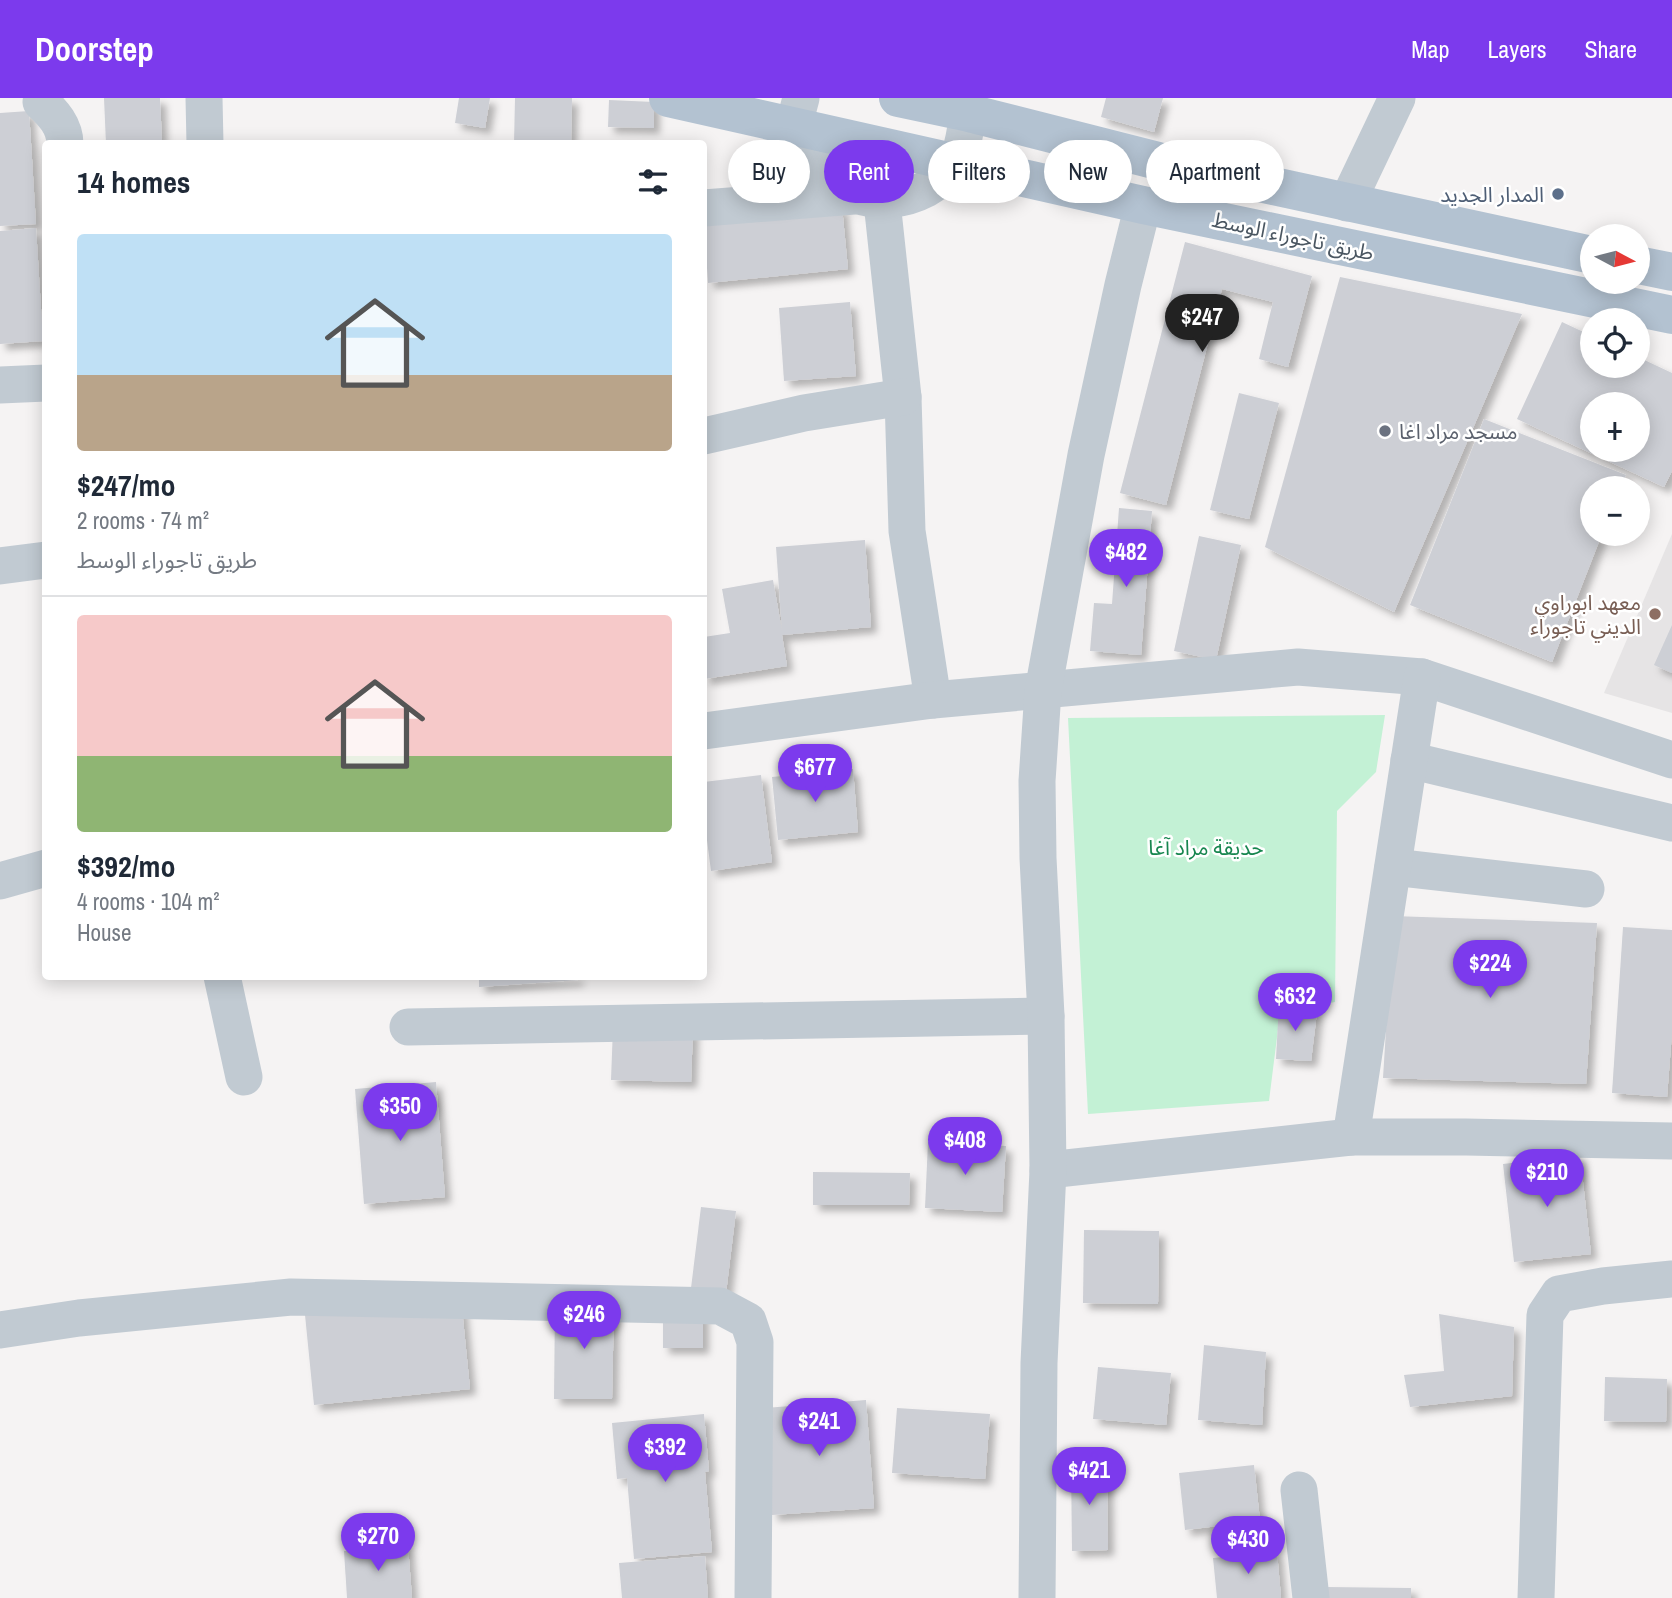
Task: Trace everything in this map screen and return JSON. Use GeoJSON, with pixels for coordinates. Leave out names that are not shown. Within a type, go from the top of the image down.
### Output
{"type":"FeatureCollection","features":[{"type":"Feature","properties":{"kind":"main road","name":"طريق تاجوراء الوسط"},"geometry":{"type":"LineString","coordinates":[[668,98],[798,112],[928,153]]}},
{"type":"Feature","properties":{"kind":"main road","name":"طريق تاجوراء الوسط"},"geometry":{"type":"LineString","coordinates":[[898,98],[985,108],[1158,161],[1580,253]]}},
{"type":"Feature","properties":{"kind":"main road","name":"طريق تاجوراء الوسط"},"geometry":{"type":"LineString","coordinates":[[1030,179],[1143,205],[1672,315]]}},
{"type":"Feature","properties":{"kind":"main road"},"geometry":{"type":"LineString","coordinates":[[1650,267],[1672,272]]}},
{"type":"Feature","properties":{"kind":"street"},"geometry":{"type":"LineString","coordinates":[[204,98],[205,140]]}},
{"type":"Feature","properties":{"kind":"street"},"geometry":{"type":"LineString","coordinates":[[1347,203],[1397,98]]}},
{"type":"Feature","properties":{"kind":"street"},"geometry":{"type":"LineString","coordinates":[[37,99],[55,115],[65,140]]}},
{"type":"Feature","properties":{"kind":"street"},"geometry":{"type":"LineString","coordinates":[[968,140],[985,108]]}},
{"type":"Feature","properties":{"kind":"street"},"geometry":{"type":"LineString","coordinates":[[798,112],[810,159],[824,176]]}},
{"type":"Feature","properties":{"kind":"street"},"geometry":{"type":"LineString","coordinates":[[707,208],[824,201]]}},
{"type":"Feature","properties":{"kind":"street"},"geometry":{"type":"LineString","coordinates":[[869,203],[903,397],[907,531],[933,700]]}},
{"type":"Feature","properties":{"kind":"street"},"geometry":{"type":"LineString","coordinates":[[1037,1598],[1039,1363],[1048,1170],[1046,1016],[1037,833],[1042,691],[1086,455],[1143,205]]}},
{"type":"Feature","properties":{"kind":"street"},"geometry":{"type":"LineString","coordinates":[[0,385],[42,383]]}},
{"type":"Feature","properties":{"kind":"street"},"geometry":{"type":"LineString","coordinates":[[707,435],[804,413],[903,397]]}},
{"type":"Feature","properties":{"kind":"street"},"geometry":{"type":"LineString","coordinates":[[0,566],[42,561]]}},
{"type":"Feature","properties":{"kind":"street"},"geometry":{"type":"LineString","coordinates":[[707,731],[933,700],[1298,667],[1422,677],[1672,760]]}},
{"type":"Feature","properties":{"kind":"street"},"geometry":{"type":"LineString","coordinates":[[1351,1137],[1422,677]]}},
{"type":"Feature","properties":{"kind":"street"},"geometry":{"type":"LineString","coordinates":[[1409,760],[1672,823]]}},
{"type":"Feature","properties":{"kind":"street"},"geometry":{"type":"LineString","coordinates":[[1393,867],[1586,889]]}},
{"type":"Feature","properties":{"kind":"street"},"geometry":{"type":"LineString","coordinates":[[0,881],[42,869]]}},
{"type":"Feature","properties":{"kind":"street"},"geometry":{"type":"LineString","coordinates":[[223,980],[244,1077]]}},
{"type":"Feature","properties":{"kind":"street"},"geometry":{"type":"LineString","coordinates":[[408,1027],[1046,1016]]}},
{"type":"Feature","properties":{"kind":"street"},"geometry":{"type":"LineString","coordinates":[[1048,1170],[1351,1137],[1672,1141]]}},
{"type":"Feature","properties":{"kind":"street"},"geometry":{"type":"LineString","coordinates":[[1536,1598],[1545,1315],[1559,1294],[1602,1286],[1672,1279]]}},
{"type":"Feature","properties":{"kind":"street"},"geometry":{"type":"LineString","coordinates":[[0,1329],[79,1318],[291,1297],[720,1306],[748,1321],[755,1342],[753,1598]]}},
{"type":"Feature","properties":{"kind":"street"},"geometry":{"type":"LineString","coordinates":[[1299,1490],[1311,1598]]}},
{"type":"Feature","properties":{"kind":"shaded area","name":"معهد ابوراوي الديني تاجوراء"},"geometry":{"type":"Polygon","coordinates":[[[1672,534],[1672,713],[1604,693],[1672,534]]]}},
{"type":"Feature","properties":{"kind":"green space","name":"حديقة مراد آغا"},"geometry":{"type":"Polygon","coordinates":[[[1385,715],[1376,772],[1337,811],[1335,1002],[1280,1013],[1269,1101],[1088,1114],[1068,718],[1385,715]]]}},
{"type":"Feature","properties":{"kind":"building"},"geometry":{"type":"Polygon","coordinates":[[[104,98],[160,98],[162,140],[106,140],[104,98]]]}},
{"type":"Feature","properties":{"kind":"building"},"geometry":{"type":"Polygon","coordinates":[[[459,98],[490,98],[485,128],[455,123],[459,98]]]}},
{"type":"Feature","properties":{"kind":"building"},"geometry":{"type":"Polygon","coordinates":[[[515,98],[572,98],[571,140],[514,140],[515,98]]]}},
{"type":"Feature","properties":{"kind":"building"},"geometry":{"type":"Polygon","coordinates":[[[1106,98],[1163,98],[1154,132],[1101,117],[1106,98]]]}},
{"type":"Feature","properties":{"kind":"building"},"geometry":{"type":"Polygon","coordinates":[[[609,100],[654,102],[654,128],[608,127],[609,100]]]}},
{"type":"Feature","properties":{"kind":"building"},"geometry":{"type":"Polygon","coordinates":[[[29,111],[36,224],[0,226],[0,113],[29,111]]]}},
{"type":"Feature","properties":{"kind":"building"},"geometry":{"type":"Polygon","coordinates":[[[842,207],[848,269],[708,283],[707,221],[842,207]]]}},
{"type":"Feature","properties":{"kind":"building"},"geometry":{"type":"Polygon","coordinates":[[[36,228],[42,341],[0,344],[0,231],[36,228]]]}},
{"type":"Feature","properties":{"kind":"building"},"geometry":{"type":"Polygon","coordinates":[[[1185,242],[1312,276],[1288,367],[1259,359],[1273,302],[1222,289],[1166,505],[1120,493],[1185,242]]]}},
{"type":"Feature","properties":{"kind":"building","name":"مسجد مراد اغا"},"geometry":{"type":"Polygon","coordinates":[[[1340,277],[1522,314],[1394,612],[1265,547],[1340,277]]]}},
{"type":"Feature","properties":{"kind":"building"},"geometry":{"type":"Polygon","coordinates":[[[850,302],[856,376],[784,381],[779,308],[850,302]]]}},
{"type":"Feature","properties":{"kind":"building"},"geometry":{"type":"Polygon","coordinates":[[[1562,322],[1580,330],[1580,378],[1650,378],[1650,363],[1672,373],[1672,471],[1664,487],[1650,481],[1650,476],[1640,476],[1610,462],[1650,462],[1650,392],[1580,392],[1580,448],[1517,419],[1562,322]]]}},
{"type":"Feature","properties":{"kind":"building"},"geometry":{"type":"Polygon","coordinates":[[[1239,393],[1279,403],[1249,519],[1210,510],[1239,393]]]}},
{"type":"Feature","properties":{"kind":"building"},"geometry":{"type":"Polygon","coordinates":[[[1484,419],[1580,457],[1580,462],[1593,462],[1626,475],[1580,476],[1580,546],[1597,546],[1552,662],[1410,605],[1484,419]]]}},
{"type":"Feature","properties":{"kind":"building"},"geometry":{"type":"Polygon","coordinates":[[[1119,508],[1152,511],[1141,655],[1090,651],[1094,603],[1112,604],[1119,508]]]}},
{"type":"Feature","properties":{"kind":"building"},"geometry":{"type":"Polygon","coordinates":[[[1199,536],[1241,545],[1216,660],[1174,651],[1199,536]]]}},
{"type":"Feature","properties":{"kind":"building"},"geometry":{"type":"Polygon","coordinates":[[[865,540],[871,627],[782,635],[787,666],[707,679],[707,637],[730,633],[722,589],[773,580],[782,631],[776,547],[865,540]]]}},
{"type":"Feature","properties":{"kind":"building"},"geometry":{"type":"Polygon","coordinates":[[[1672,625],[1672,673],[1654,665],[1672,625]]]}},
{"type":"Feature","properties":{"kind":"building"},"geometry":{"type":"Polygon","coordinates":[[[853,769],[858,832],[778,840],[772,777],[853,769]]]}},
{"type":"Feature","properties":{"kind":"building"},"geometry":{"type":"Polygon","coordinates":[[[761,775],[772,862],[711,871],[707,840],[707,782],[761,775]]]}},
{"type":"Feature","properties":{"kind":"building"},"geometry":{"type":"Polygon","coordinates":[[[1393,916],[1597,923],[1586,1084],[1383,1078],[1393,916]]]}},
{"type":"Feature","properties":{"kind":"building"},"geometry":{"type":"Polygon","coordinates":[[[1623,927],[1672,930],[1672,1032],[1667,1097],[1612,1093],[1623,927]]]}},
{"type":"Feature","properties":{"kind":"building"},"geometry":{"type":"Polygon","coordinates":[[[479,980],[578,980],[479,987],[479,980]]]}},
{"type":"Feature","properties":{"kind":"building"},"geometry":{"type":"Polygon","coordinates":[[[1279,1002],[1317,1012],[1311,1061],[1276,1059],[1279,1002]]]}},
{"type":"Feature","properties":{"kind":"building"},"geometry":{"type":"Polygon","coordinates":[[[613,1027],[693,1029],[691,1082],[611,1080],[613,1027]]]}},
{"type":"Feature","properties":{"kind":"building"},"geometry":{"type":"Polygon","coordinates":[[[436,1082],[445,1197],[364,1204],[355,1089],[436,1082]]]}},
{"type":"Feature","properties":{"kind":"building"},"geometry":{"type":"Polygon","coordinates":[[[928,1142],[1006,1146],[1002,1212],[925,1208],[928,1142]]]}},
{"type":"Feature","properties":{"kind":"building"},"geometry":{"type":"Polygon","coordinates":[[[1580,1155],[1591,1254],[1514,1262],[1503,1164],[1580,1155]]]}},
{"type":"Feature","properties":{"kind":"building"},"geometry":{"type":"Polygon","coordinates":[[[813,1172],[910,1173],[909,1205],[813,1205],[813,1172]]]}},
{"type":"Feature","properties":{"kind":"building"},"geometry":{"type":"Polygon","coordinates":[[[701,1207],[736,1211],[726,1293],[691,1288],[701,1207]]]}},
{"type":"Feature","properties":{"kind":"building"},"geometry":{"type":"Polygon","coordinates":[[[1084,1230],[1159,1231],[1158,1304],[1083,1303],[1084,1230]]]}},
{"type":"Feature","properties":{"kind":"building"},"geometry":{"type":"Polygon","coordinates":[[[461,1299],[470,1389],[314,1405],[305,1315],[461,1299]]]}},
{"type":"Feature","properties":{"kind":"building"},"geometry":{"type":"Polygon","coordinates":[[[663,1303],[703,1303],[703,1348],[663,1348],[663,1303]]]}},
{"type":"Feature","properties":{"kind":"building"},"geometry":{"type":"Polygon","coordinates":[[[555,1304],[614,1304],[612,1399],[554,1399],[555,1304]]]}},
{"type":"Feature","properties":{"kind":"building"},"geometry":{"type":"Polygon","coordinates":[[[1439,1314],[1514,1327],[1512,1396],[1410,1407],[1404,1375],[1444,1371],[1439,1314]]]}},
{"type":"Feature","properties":{"kind":"building"},"geometry":{"type":"Polygon","coordinates":[[[1204,1345],[1266,1352],[1262,1425],[1198,1420],[1204,1345]]]}},
{"type":"Feature","properties":{"kind":"building"},"geometry":{"type":"Polygon","coordinates":[[[1098,1367],[1171,1373],[1166,1425],[1093,1419],[1098,1367]]]}},
{"type":"Feature","properties":{"kind":"building"},"geometry":{"type":"Polygon","coordinates":[[[1605,1377],[1667,1379],[1666,1422],[1604,1421],[1605,1377]]]}},
{"type":"Feature","properties":{"kind":"building"},"geometry":{"type":"Polygon","coordinates":[[[866,1400],[874,1508],[772,1515],[765,1408],[866,1400]]]}},
{"type":"Feature","properties":{"kind":"building"},"geometry":{"type":"Polygon","coordinates":[[[897,1408],[990,1414],[985,1479],[892,1473],[897,1408]]]}},
{"type":"Feature","properties":{"kind":"building"},"geometry":{"type":"Polygon","coordinates":[[[704,1414],[709,1471],[705,1472],[712,1552],[634,1559],[627,1478],[617,1479],[612,1423],[704,1414]]]}},
{"type":"Feature","properties":{"kind":"building"},"geometry":{"type":"Polygon","coordinates":[[[1071,1464],[1107,1464],[1108,1550],[1072,1551],[1071,1464]]]}},
{"type":"Feature","properties":{"kind":"building"},"geometry":{"type":"Polygon","coordinates":[[[1254,1465],[1260,1521],[1185,1530],[1179,1473],[1254,1465]]]}},
{"type":"Feature","properties":{"kind":"building"},"geometry":{"type":"Polygon","coordinates":[[[408,1546],[412,1598],[347,1598],[344,1551],[408,1546]]]}},
{"type":"Feature","properties":{"kind":"building"},"geometry":{"type":"Polygon","coordinates":[[[1277,1552],[1281,1598],[1217,1598],[1213,1558],[1277,1552]]]}},
{"type":"Feature","properties":{"kind":"building"},"geometry":{"type":"Polygon","coordinates":[[[705,1556],[708,1598],[622,1598],[619,1563],[705,1556]]]}},
{"type":"Feature","properties":{"kind":"building"},"geometry":{"type":"Polygon","coordinates":[[[1326,1587],[1411,1588],[1411,1598],[1326,1598],[1326,1587]]]}},
{"type":"Feature","properties":{"kind":"place","name":"المدار الجديد"},"geometry":{"type":"Point","coordinates":[1558,194]}},
{"type":"Feature","properties":{"kind":"place","name":"مسجد مراد اغا"},"geometry":{"type":"Point","coordinates":[1385,431]}},
{"type":"Feature","properties":{"kind":"place","name":"معهد ابوراوي الديني تاجوراء"},"geometry":{"type":"Point","coordinates":[1655,614]}}]}
